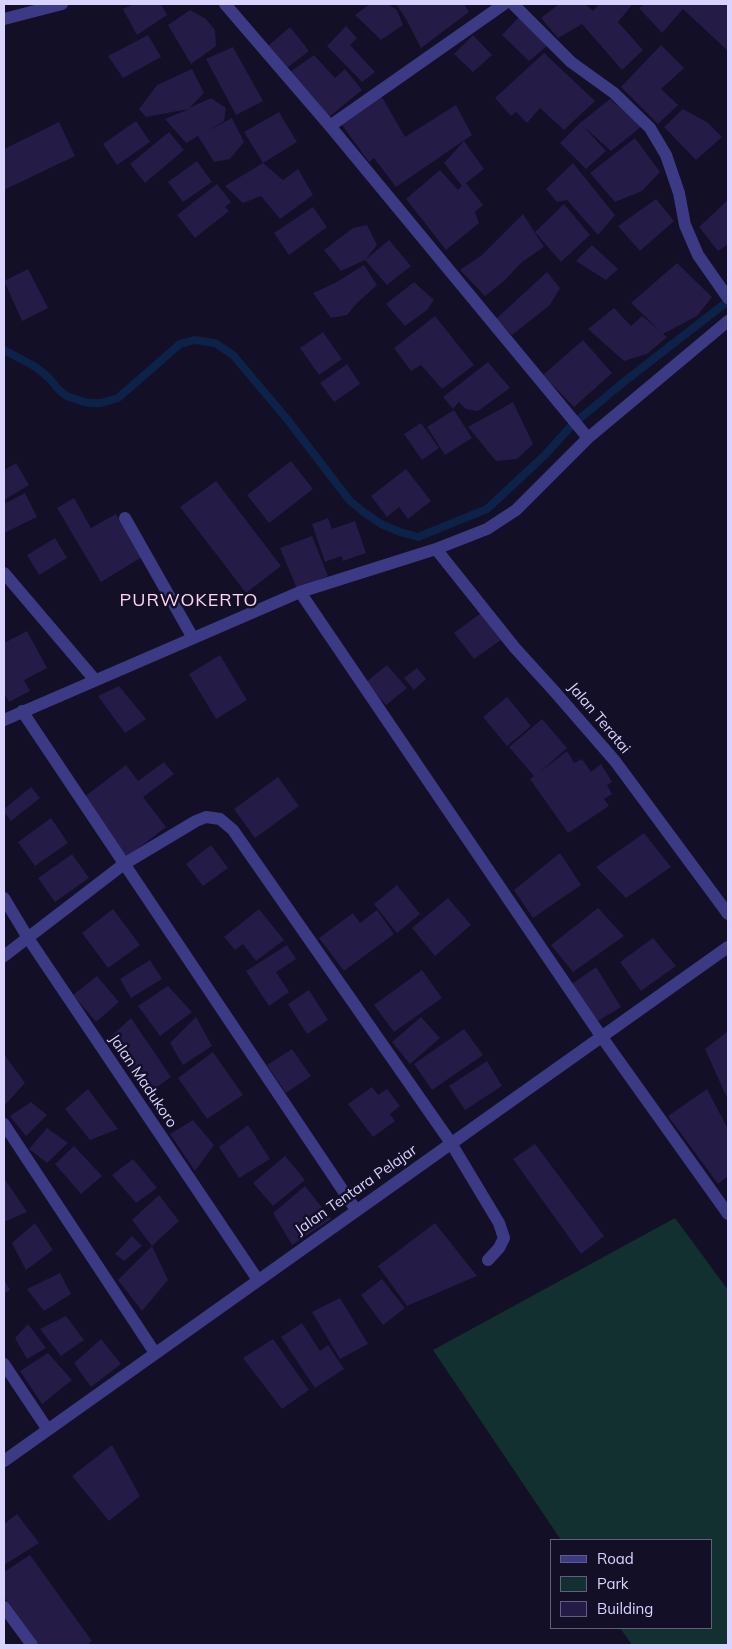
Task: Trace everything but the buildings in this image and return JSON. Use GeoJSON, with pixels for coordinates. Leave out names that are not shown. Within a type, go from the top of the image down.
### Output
{"type":"FeatureCollection","features":[{"type":"Feature","properties":{"kind":"street"},"geometry":{"type":"LineString","coordinates":[[4,19],[62,4]]}},
{"type":"Feature","properties":{"kind":"street"},"geometry":{"type":"LineString","coordinates":[[225,4],[330,126],[586,434]]}},
{"type":"Feature","properties":{"kind":"street"},"geometry":{"type":"LineString","coordinates":[[330,126],[504,4]]}},
{"type":"Feature","properties":{"kind":"street"},"geometry":{"type":"LineString","coordinates":[[513,4],[571,62],[614,93],[650,128],[666,155],[679,193],[684,225],[698,255],[727,296]]}},
{"type":"Feature","properties":{"kind":"street"},"geometry":{"type":"LineString","coordinates":[[4,720],[300,592],[436,549],[487,529],[516,510],[586,434],[728,321]]}},
{"type":"Feature","properties":{"kind":"street"},"geometry":{"type":"LineString","coordinates":[[125,518],[193,638]]}},
{"type":"Feature","properties":{"kind":"street","name":"Jalan Teratai"},"geometry":{"type":"LineString","coordinates":[[436,549],[515,648],[556,692],[615,761],[728,914]]}},
{"type":"Feature","properties":{"kind":"street"},"geometry":{"type":"LineString","coordinates":[[4,573],[94,680]]}},
{"type":"Feature","properties":{"kind":"street"},"geometry":{"type":"LineString","coordinates":[[300,592],[601,1036],[728,1214]]}},
{"type":"Feature","properties":{"kind":"street"},"geometry":{"type":"LineString","coordinates":[[22,711],[356,1210]]}},
{"type":"Feature","properties":{"kind":"street"},"geometry":{"type":"LineString","coordinates":[[4,956],[124,864],[196,821],[206,818],[220,819],[233,830],[451,1143],[499,1222],[504,1238],[499,1248],[488,1260]]}},
{"type":"Feature","properties":{"kind":"street","name":"Jalan Madukoro"},"geometry":{"type":"LineString","coordinates":[[4,898],[28,938],[258,1280]]}},
{"type":"Feature","properties":{"kind":"street","name":"Jalan Tentara Pelajar"},"geometry":{"type":"LineString","coordinates":[[4,1461],[728,947]]}},
{"type":"Feature","properties":{"kind":"street"},"geometry":{"type":"LineString","coordinates":[[4,1124],[155,1352]]}},
{"type":"Feature","properties":{"kind":"street"},"geometry":{"type":"LineString","coordinates":[[4,1364],[48,1430]]}},
{"type":"Feature","properties":{"kind":"street"},"geometry":{"type":"LineString","coordinates":[[4,1607],[32,1645]]}},
{"type":"Feature","properties":{"kind":"green space"},"geometry":{"type":"Polygon","coordinates":[[[675,1218],[728,1290],[728,1645],[632,1645],[621,1629],[712,1629],[712,1539],[560,1539],[433,1350],[675,1218]]]}},
{"type":"Feature","properties":{"kind":"waterway"},"geometry":{"type":"LineString","coordinates":[[4,350],[34,366],[67,396],[84,402],[101,403],[118,398],[180,344],[194,340],[215,343],[233,355],[287,419],[350,501],[381,524],[418,537],[487,509],[545,455],[572,425],[728,301]]}},
{"type":"Feature","properties":{"kind":"district","name":"PURWOKERTO"},"geometry":{"type":"Point","coordinates":[189,601]}}]}
